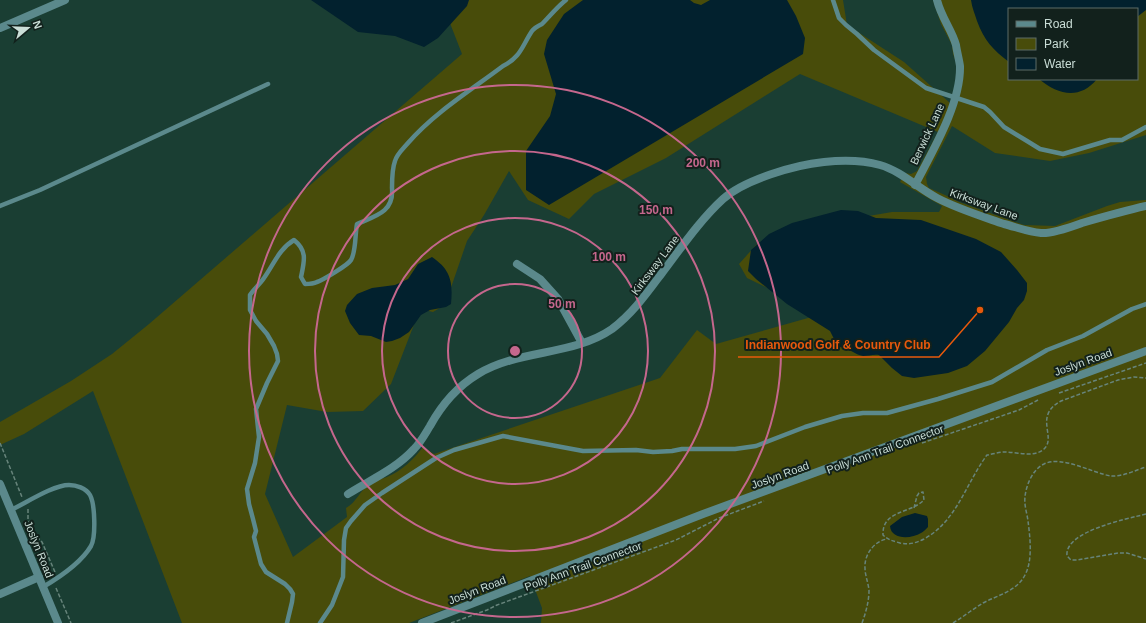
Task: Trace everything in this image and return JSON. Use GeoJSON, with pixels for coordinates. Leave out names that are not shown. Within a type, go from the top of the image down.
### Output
{"type":"FeatureCollection","features":[{"type":"Feature","properties":{"kind":"street"},"geometry":{"type":"LineString","coordinates":[[0,28],[65,0]]}},
{"type":"Feature","properties":{"kind":"street","name":"Berwick Lane"},"geometry":{"type":"LineString","coordinates":[[915,185],[945,126],[955,98],[960,66],[955,43],[940,11],[938,0]]}},
{"type":"Feature","properties":{"kind":"street","name":"Kirksway Lane"},"geometry":{"type":"LineString","coordinates":[[348,494],[400,463],[423,439],[430,425],[456,391],[477,375],[497,364],[526,355],[552,351],[582,343],[611,329],[634,310],[709,214],[724,198],[744,185],[782,170],[821,162],[850,160],[881,165],[900,174],[915,185],[938,198],[973,214],[1042,234],[1069,228],[1124,211],[1146,206]]}},
{"type":"Feature","properties":{"kind":"street"},"geometry":{"type":"LineString","coordinates":[[517,264],[540,279],[558,299],[582,343]]}},
{"type":"Feature","properties":{"kind":"street","name":"Joslyn Road"},"geometry":{"type":"LineString","coordinates":[[422,623],[703,514],[1146,351]]}},
{"type":"Feature","properties":{"kind":"street","name":"Joslyn Road"},"geometry":{"type":"LineString","coordinates":[[0,484],[58,623]]}},
{"type":"Feature","properties":{"kind":"street"},"geometry":{"type":"LineString","coordinates":[[0,594],[39,577]]}},
{"type":"Feature","properties":{"kind":"lane"},"geometry":{"type":"LineString","coordinates":[[287,623],[293,594],[285,584],[266,572],[262,564],[254,537],[256,531],[248,504],[247,489],[255,463],[259,437],[256,410],[278,361],[274,346],[250,310],[250,295],[264,278],[275,259],[286,245],[294,240],[301,246],[303,251],[304,261],[301,277],[305,284],[313,284],[319,281],[351,260],[355,246],[354,234],[357,224],[379,215],[389,206],[393,196],[392,180],[395,161],[402,151],[428,123],[503,66],[512,62],[520,53],[533,30],[542,24],[560,4],[566,0]]}},
{"type":"Feature","properties":{"kind":"lane"},"geometry":{"type":"LineString","coordinates":[[833,0],[838,18],[858,34],[874,50],[926,88],[984,107],[1009,131],[1040,149],[1063,154],[1110,140],[1122,140],[1146,127]]}},
{"type":"Feature","properties":{"kind":"lane"},"geometry":{"type":"LineString","coordinates":[[0,206],[40,190],[268,84]]}},
{"type":"Feature","properties":{"kind":"lane"},"geometry":{"type":"LineString","coordinates":[[320,623],[332,606],[343,577],[344,540],[346,528],[350,521],[365,505],[382,493],[436,458],[454,450],[503,436],[583,451],[636,450],[652,452],[682,449],[735,449],[756,446],[805,427],[842,416],[864,413],[887,413],[992,382],[1047,350],[1083,336],[1132,309],[1146,304]]}},
{"type":"Feature","properties":{"kind":"lane"},"geometry":{"type":"LineString","coordinates":[[11,510],[55,488],[68,484],[79,486],[90,494],[94,506],[92,544],[86,553],[55,580],[43,587]]}},
{"type":"Feature","properties":{"kind":"path"},"geometry":{"type":"LineString","coordinates":[[1055,394],[1146,363]]}},
{"type":"Feature","properties":{"kind":"path"},"geometry":{"type":"LineString","coordinates":[[880,541],[887,539],[904,544],[914,543],[938,530],[966,492],[980,465],[987,456],[1005,452],[1031,454],[1043,450],[1048,445],[1046,420],[1048,412],[1053,405],[1060,401],[1118,380],[1134,376],[1146,378]]}},
{"type":"Feature","properties":{"kind":"path","name":"Polly Ann Trail Connector"},"geometry":{"type":"LineString","coordinates":[[920,444],[1019,410],[1040,399]]}},
{"type":"Feature","properties":{"kind":"path"},"geometry":{"type":"LineString","coordinates":[[0,443],[28,509],[28,519],[35,535],[42,542],[54,570],[56,588],[71,623]]}},
{"type":"Feature","properties":{"kind":"path"},"geometry":{"type":"LineString","coordinates":[[953,623],[984,603],[1010,591],[1019,584],[1025,575],[1029,565],[1030,548],[1025,497],[1028,485],[1037,468],[1043,464],[1056,462],[1073,465],[1112,476],[1146,467]]}},
{"type":"Feature","properties":{"kind":"path"},"geometry":{"type":"LineString","coordinates":[[887,539],[884,535],[883,528],[886,521],[893,516],[914,508],[924,500],[923,492],[916,496],[914,508]]}},
{"type":"Feature","properties":{"kind":"path","name":"Polly Ann Trail Connector"},"geometry":{"type":"LineString","coordinates":[[451,623],[676,540],[719,518],[764,502]]}},
{"type":"Feature","properties":{"kind":"path"},"geometry":{"type":"LineString","coordinates":[[1146,514],[1096,528],[1082,534],[1069,545],[1066,551],[1067,556],[1071,560],[1123,553],[1146,559]]}},
{"type":"Feature","properties":{"kind":"path"},"geometry":{"type":"LineString","coordinates":[[862,623],[868,601],[869,589],[864,569],[865,562],[870,550],[884,535]]}},
{"type":"Feature","properties":{"kind":"green space"},"geometry":{"type":"Polygon","coordinates":[[[441,0],[843,0],[847,25],[904,62],[950,103],[956,82],[956,62],[952,45],[941,24],[933,0],[1146,0],[1146,135],[1089,153],[1050,161],[995,153],[952,126],[926,177],[929,188],[959,202],[1024,225],[1055,226],[1120,202],[1146,200],[1146,623],[541,623],[542,608],[530,576],[409,623],[182,623],[93,391],[24,434],[0,445],[0,422],[71,381],[112,354],[149,324],[462,54],[441,0]],[[800,74],[666,158],[594,194],[569,219],[528,200],[509,171],[484,215],[467,241],[445,305],[433,312],[420,309],[391,384],[363,411],[327,412],[287,405],[265,494],[293,557],[347,517],[346,508],[353,503],[366,487],[403,468],[423,447],[434,454],[660,378],[697,330],[716,344],[815,316],[798,303],[747,278],[739,264],[756,245],[845,220],[892,212],[939,212],[942,206],[900,182],[905,173],[911,174],[917,171],[938,132],[800,74]]]}},
{"type":"Feature","properties":{"kind":"water"},"geometry":{"type":"Polygon","coordinates":[[[311,0],[469,0],[467,6],[438,38],[424,47],[395,36],[358,32],[311,0]]]}},
{"type":"Feature","properties":{"kind":"water"},"geometry":{"type":"Polygon","coordinates":[[[583,0],[690,0],[701,5],[710,0],[787,0],[796,16],[805,38],[803,54],[549,205],[526,190],[526,151],[550,116],[556,94],[544,54],[547,40],[564,14],[583,0]]]}},
{"type":"Feature","properties":{"kind":"water"},"geometry":{"type":"Polygon","coordinates":[[[971,0],[1146,0],[1146,10],[1138,16],[1138,8],[1008,8],[1008,61],[994,49],[986,39],[977,21],[971,0]]]}},
{"type":"Feature","properties":{"kind":"water"},"geometry":{"type":"Polygon","coordinates":[[[1040,80],[1096,80],[1083,90],[1069,93],[1061,92],[1040,80]]]}},
{"type":"Feature","properties":{"kind":"water"},"geometry":{"type":"Polygon","coordinates":[[[841,210],[858,211],[876,218],[921,220],[976,239],[1001,252],[1017,270],[1027,283],[1027,291],[1024,300],[1017,308],[1009,322],[985,351],[967,366],[948,373],[914,378],[902,376],[879,355],[863,356],[845,348],[838,347],[830,331],[787,304],[748,271],[751,250],[769,234],[792,223],[841,210]]]}},
{"type":"Feature","properties":{"kind":"water"},"geometry":{"type":"Polygon","coordinates":[[[432,257],[447,272],[452,289],[451,304],[446,307],[430,310],[421,315],[409,332],[392,341],[386,342],[371,336],[359,335],[350,323],[345,311],[347,305],[357,294],[372,288],[395,285],[408,279],[418,264],[432,257]]]}},
{"type":"Feature","properties":{"kind":"water"},"geometry":{"type":"Polygon","coordinates":[[[915,513],[927,516],[928,519],[928,527],[921,533],[902,537],[891,531],[890,526],[902,517],[915,513]]]}},
{"type":"Feature","properties":{"kind":"place","name":"Indianwood Golf & Country Club"},"geometry":{"type":"Point","coordinates":[980,310]}}]}
